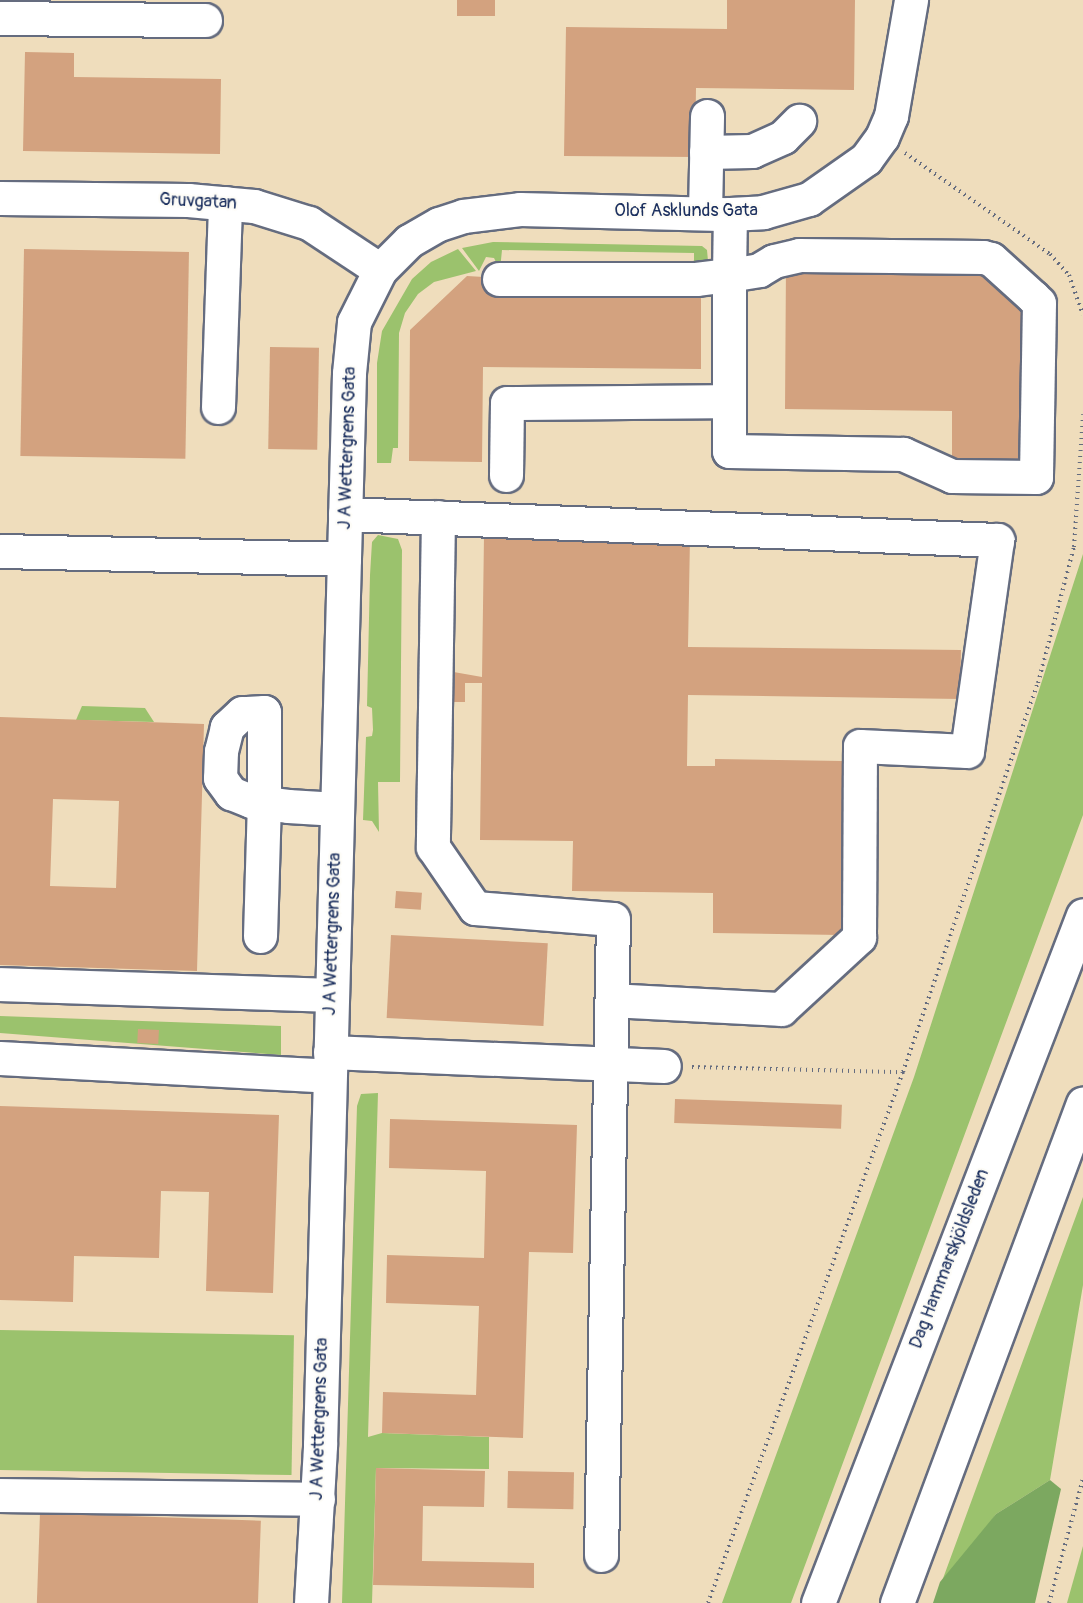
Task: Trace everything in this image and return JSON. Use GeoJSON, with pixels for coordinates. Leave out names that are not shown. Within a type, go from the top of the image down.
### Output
{"type":"FeatureCollection","features":[{"type":"Feature","properties":{"kind":"street","name":"Olof Asklunds Gata"},"geometry":{"type":"LineString","coordinates":[[380,270],[409,241],[439,224],[463,216],[520,209],[718,214],[763,212],[808,199],[866,159],[882,137],[891,116],[910,0]]}},
{"type":"Feature","properties":{"kind":"street"},"geometry":{"type":"LineString","coordinates":[[0,18],[205,20]]}},
{"type":"Feature","properties":{"kind":"street"},"geometry":{"type":"LineString","coordinates":[[499,279],[696,279],[729,275],[759,270],[774,261],[799,255],[991,259],[1039,303],[1036,477],[952,476],[903,454],[729,451],[729,275],[706,152],[707,116]]}},
{"type":"Feature","properties":{"kind":"street"},"geometry":{"type":"LineString","coordinates":[[706,152],[752,151],[783,137],[799,121]]}},
{"type":"Feature","properties":{"kind":"street","name":"Gruvgatan"},"geometry":{"type":"LineString","coordinates":[[0,198],[225,203],[254,206],[309,222],[380,270]]}},
{"type":"Feature","properties":{"kind":"street"},"geometry":{"type":"LineString","coordinates":[[218,407],[225,203]]}},
{"type":"Feature","properties":{"kind":"street","name":"J A Wettergrens Gata"},"geometry":{"type":"LineString","coordinates":[[310,1603],[318,1499],[345,514],[354,322],[380,270]]}},
{"type":"Feature","properties":{"kind":"street"},"geometry":{"type":"LineString","coordinates":[[506,474],[507,403],[728,401]]}},
{"type":"Feature","properties":{"kind":"street"},"geometry":{"type":"LineString","coordinates":[[345,514],[997,540],[967,751],[860,746],[859,937],[781,1009],[612,1000]]}},
{"type":"Feature","properties":{"kind":"street"},"geometry":{"type":"LineString","coordinates":[[438,517],[434,847],[475,908],[613,919],[601,1555]]}},
{"type":"Feature","properties":{"kind":"street"},"geometry":{"type":"LineString","coordinates":[[0,551],[344,559]]}},
{"type":"Feature","properties":{"kind":"street"},"geometry":{"type":"LineString","coordinates":[[260,936],[264,803],[337,809]]}},
{"type":"Feature","properties":{"kind":"street","name":"Dag Hammarskjöldsleden"},"geometry":{"type":"LineString","coordinates":[[820,1598],[1083,915]]}},
{"type":"Feature","properties":{"kind":"street"},"geometry":{"type":"LineString","coordinates":[[0,984],[332,995]]}},
{"type":"Feature","properties":{"kind":"street"},"geometry":{"type":"LineString","coordinates":[[0,1058],[330,1064],[664,1066]]}},
{"type":"Feature","properties":{"kind":"street"},"geometry":{"type":"LineString","coordinates":[[897,1603],[1083,1103]]}},
{"type":"Feature","properties":{"kind":"street"},"geometry":{"type":"LineString","coordinates":[[0,1495],[318,1499]]}},
{"type":"Feature","properties":{"kind":"path"},"geometry":{"type":"LineString","coordinates":[[882,137],[1050,254],[1069,275],[1083,315]]}},
{"type":"Feature","properties":{"kind":"path"},"geometry":{"type":"LineString","coordinates":[[708,1603],[903,1072],[1038,682],[1074,547],[1083,414]]}},
{"type":"Feature","properties":{"kind":"path"},"geometry":{"type":"LineString","coordinates":[[664,1066],[903,1072]]}},
{"type":"Feature","properties":{"kind":"path"},"geometry":{"type":"LineString","coordinates":[[1049,1603],[1083,1479]]}},
{"type":"Feature","properties":{"kind":"green space"},"geometry":{"type":"Polygon","coordinates":[[[493,242],[702,246],[707,250],[708,261],[706,268],[694,274],[694,253],[502,250],[500,270],[494,258],[486,257],[479,271],[462,248],[493,242]]]}},
{"type":"Feature","properties":{"kind":"green space"},"geometry":{"type":"Polygon","coordinates":[[[458,249],[476,271],[434,282],[418,294],[405,313],[399,333],[398,448],[393,448],[391,463],[377,463],[377,363],[382,331],[412,279],[431,262],[458,249]]]}},
{"type":"Feature","properties":{"kind":"green space"},"geometry":{"type":"Polygon","coordinates":[[[378,535],[398,539],[402,550],[400,782],[378,782],[379,832],[372,821],[363,820],[366,737],[372,736],[373,730],[372,708],[367,706],[370,575],[372,542],[378,535]]]}},
{"type":"Feature","properties":{"kind":"green space"},"geometry":{"type":"Polygon","coordinates":[[[1083,554],[1083,815],[791,1603],[722,1603],[914,1077],[1083,554]]]}},
{"type":"Feature","properties":{"kind":"green space"},"geometry":{"type":"Polygon","coordinates":[[[82,706],[145,708],[154,722],[76,720],[82,706]]]}},
{"type":"Feature","properties":{"kind":"green space"},"geometry":{"type":"Polygon","coordinates":[[[0,1016],[281,1026],[281,1055],[0,1033],[0,1016]]]}},
{"type":"Feature","properties":{"kind":"green space"},"geometry":{"type":"Polygon","coordinates":[[[378,1093],[368,1437],[382,1433],[489,1437],[489,1469],[376,1468],[372,1603],[342,1603],[357,1106],[361,1094],[378,1093]]]}},
{"type":"Feature","properties":{"kind":"green space"},"geometry":{"type":"Polygon","coordinates":[[[1083,1197],[1083,1285],[1050,1480],[996,1514],[934,1603],[1083,1197]]]}},
{"type":"Feature","properties":{"kind":"green space"},"geometry":{"type":"Polygon","coordinates":[[[0,1330],[294,1335],[292,1475],[0,1470],[0,1330]]]}},
{"type":"Feature","properties":{"kind":"green space"},"geometry":{"type":"Polygon","coordinates":[[[1050,1480],[1061,1489],[1035,1603],[933,1603],[940,1582],[996,1514],[1050,1480]]]}},
{"type":"Feature","properties":{"kind":"green space"},"geometry":{"type":"Polygon","coordinates":[[[1083,1546],[1083,1603],[1067,1603],[1083,1546]]]}},
{"type":"Feature","properties":{"kind":"building"},"geometry":{"type":"Polygon","coordinates":[[[457,0],[495,0],[495,16],[457,16],[457,0]]]}},
{"type":"Feature","properties":{"kind":"building"},"geometry":{"type":"Polygon","coordinates":[[[727,0],[855,0],[854,90],[696,88],[695,157],[564,156],[566,27],[727,29],[727,0]]]}},
{"type":"Feature","properties":{"kind":"building"},"geometry":{"type":"Polygon","coordinates":[[[25,52],[74,53],[74,77],[221,79],[220,154],[23,151],[25,52]]]}},
{"type":"Feature","properties":{"kind":"building"},"geometry":{"type":"Polygon","coordinates":[[[24,249],[189,252],[185,459],[20,456],[24,249]]]}},
{"type":"Feature","properties":{"kind":"building"},"geometry":{"type":"Polygon","coordinates":[[[786,264],[995,265],[1033,306],[1032,468],[952,467],[952,411],[785,409],[786,264]]]}},
{"type":"Feature","properties":{"kind":"building"},"geometry":{"type":"Polygon","coordinates":[[[467,276],[484,277],[484,291],[701,293],[701,369],[483,367],[482,462],[409,461],[410,330],[467,276]]]}},
{"type":"Feature","properties":{"kind":"building"},"geometry":{"type":"Polygon","coordinates":[[[270,347],[319,348],[317,450],[268,449],[270,347]]]}},
{"type":"Feature","properties":{"kind":"building"},"geometry":{"type":"Polygon","coordinates":[[[484,536],[690,538],[688,647],[961,650],[960,699],[688,695],[687,766],[715,766],[715,759],[843,761],[841,935],[713,933],[713,893],[572,891],[573,841],[480,840],[482,683],[465,683],[465,702],[447,702],[448,671],[482,677],[484,536]]]}},
{"type":"Feature","properties":{"kind":"building"},"geometry":{"type":"Polygon","coordinates":[[[0,717],[204,724],[197,971],[0,965],[0,717]],[[53,799],[50,886],[116,888],[119,801],[53,799]]]}},
{"type":"Feature","properties":{"kind":"building"},"geometry":{"type":"Polygon","coordinates":[[[396,891],[422,893],[421,910],[395,908],[396,891]]]}},
{"type":"Feature","properties":{"kind":"building"},"geometry":{"type":"Polygon","coordinates":[[[391,935],[548,943],[543,1026],[387,1018],[391,935]]]}},
{"type":"Feature","properties":{"kind":"building"},"geometry":{"type":"Polygon","coordinates":[[[138,1029],[159,1030],[158,1044],[137,1043],[138,1029]]]}},
{"type":"Feature","properties":{"kind":"building"},"geometry":{"type":"Polygon","coordinates":[[[675,1099],[842,1105],[841,1129],[674,1123],[675,1099]]]}},
{"type":"Feature","properties":{"kind":"building"},"geometry":{"type":"Polygon","coordinates":[[[0,1106],[279,1115],[273,1293],[206,1291],[209,1192],[161,1191],[159,1258],[74,1256],[73,1302],[0,1300],[0,1106]]]}},
{"type":"Feature","properties":{"kind":"building"},"geometry":{"type":"Polygon","coordinates":[[[390,1119],[577,1125],[573,1253],[529,1252],[523,1438],[382,1433],[383,1392],[476,1395],[479,1306],[386,1303],[387,1255],[484,1258],[486,1171],[389,1168],[390,1119]]]}},
{"type":"Feature","properties":{"kind":"building"},"geometry":{"type":"Polygon","coordinates":[[[376,1468],[485,1471],[484,1507],[423,1506],[422,1561],[534,1563],[534,1588],[373,1585],[376,1468]]]}},
{"type":"Feature","properties":{"kind":"building"},"geometry":{"type":"Polygon","coordinates":[[[508,1471],[574,1472],[573,1509],[507,1508],[508,1471]]]}},
{"type":"Feature","properties":{"kind":"building"},"geometry":{"type":"Polygon","coordinates":[[[40,1513],[261,1521],[258,1603],[37,1603],[40,1513]]]}}]}
